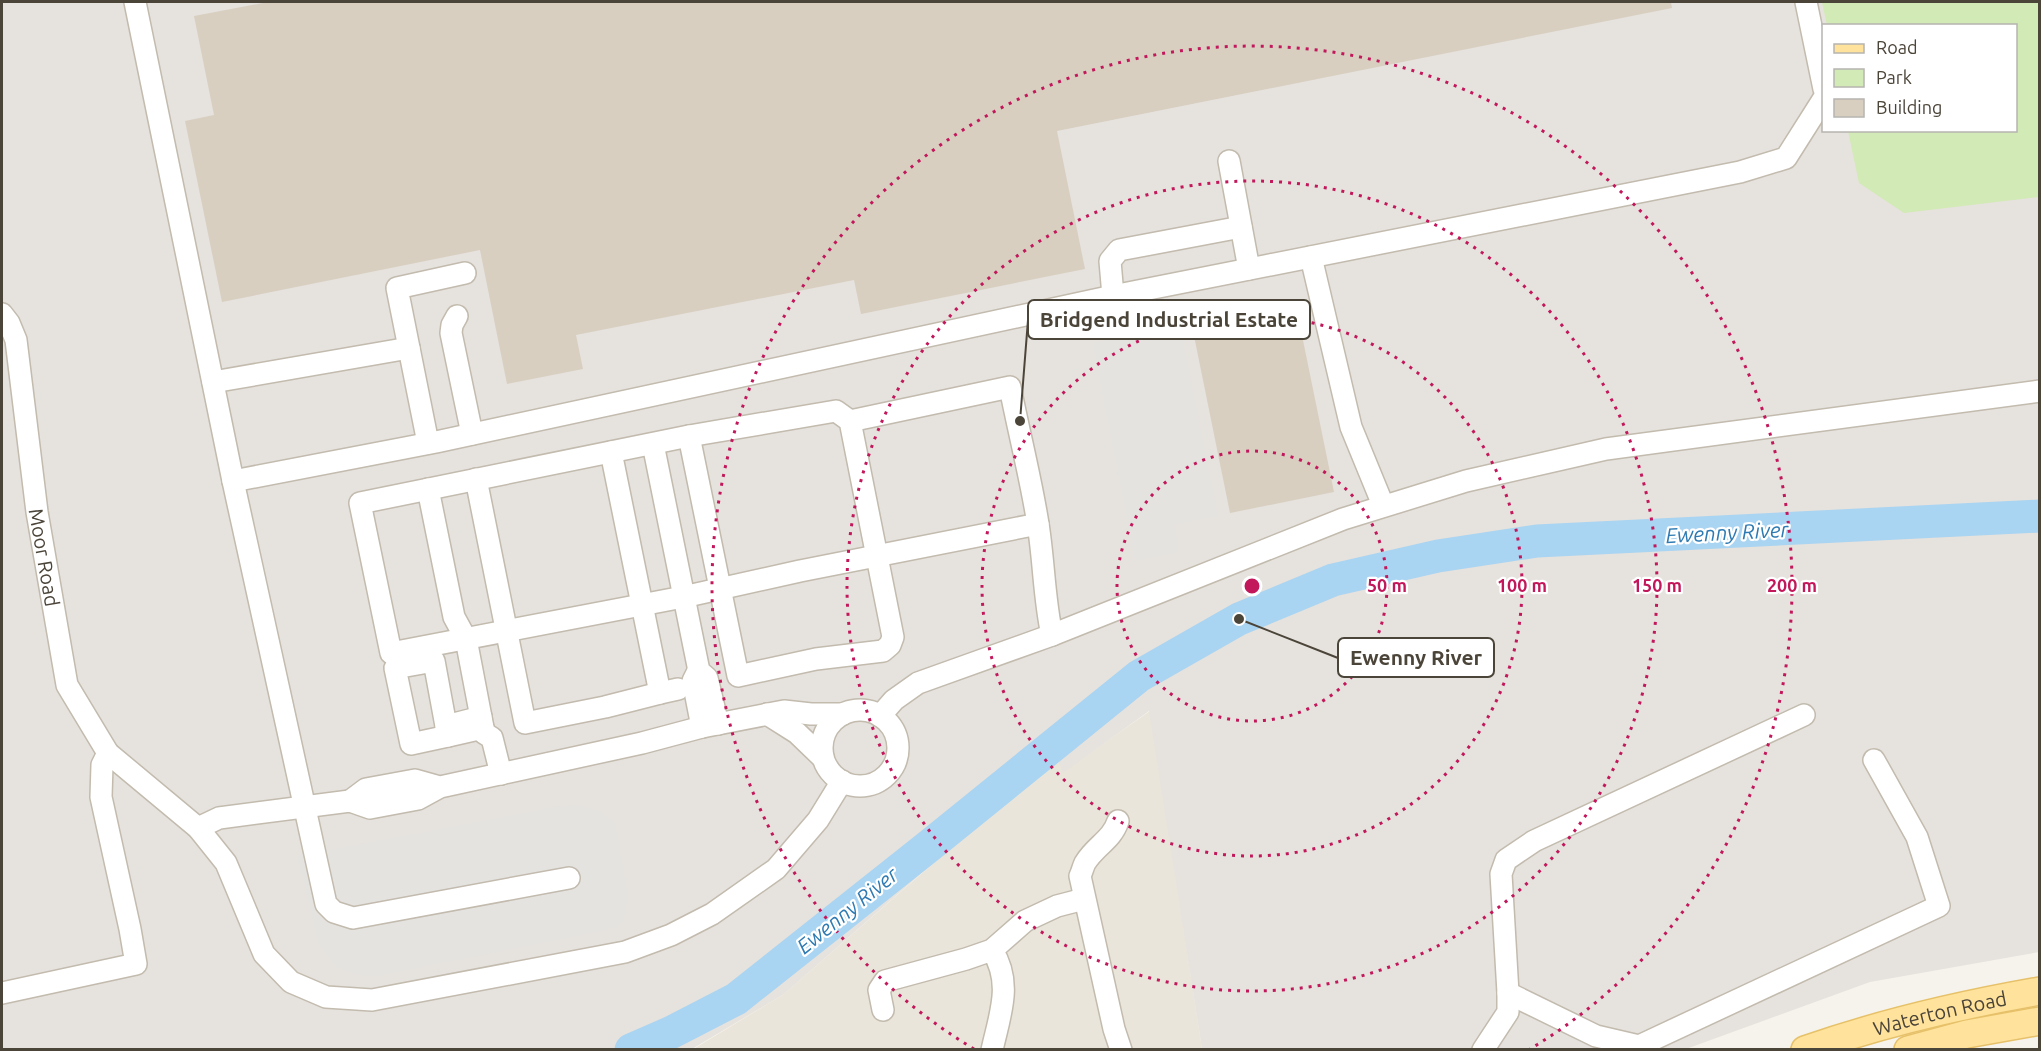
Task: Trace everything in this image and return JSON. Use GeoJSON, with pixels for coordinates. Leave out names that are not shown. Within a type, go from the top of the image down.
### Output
{"type":"FeatureCollection","features":[{"type":"Feature","properties":{"kind":"main road","name":"Waterton Road"},"geometry":{"type":"LineString","coordinates":[[1805,1050],[1850,1034],[1954,1006],[2040,991]]}},
{"type":"Feature","properties":{"kind":"main road","name":"Waterton Road"},"geometry":{"type":"LineString","coordinates":[[1908,1050],[1967,1034],[2040,1021]]}},
{"type":"Feature","properties":{"kind":"street"},"geometry":{"type":"LineString","coordinates":[[135,2],[232,481],[326,904],[334,912],[352,918],[569,878]]}},
{"type":"Feature","properties":{"kind":"street"},"geometry":{"type":"LineString","coordinates":[[1806,2],[1822,79]]}},
{"type":"Feature","properties":{"kind":"street"},"geometry":{"type":"LineString","coordinates":[[232,481],[472,434],[1113,296],[1740,172],[1786,158],[1822,101]]}},
{"type":"Feature","properties":{"kind":"street"},"geometry":{"type":"LineString","coordinates":[[1229,161],[1249,269]]}},
{"type":"Feature","properties":{"kind":"street"},"geometry":{"type":"LineString","coordinates":[[1113,296],[1110,261],[1119,250],[1241,227]]}},
{"type":"Feature","properties":{"kind":"street"},"geometry":{"type":"LineString","coordinates":[[1311,257],[1350,427],[1383,505]]}},
{"type":"Feature","properties":{"kind":"street"},"geometry":{"type":"LineString","coordinates":[[428,443],[397,288],[465,273]]}},
{"type":"Feature","properties":{"kind":"street","name":"Moor Road"},"geometry":{"type":"LineString","coordinates":[[2,314],[9,323],[16,340],[37,512],[67,685],[108,753],[198,828],[226,862],[264,954],[291,982],[326,997],[372,1000],[625,952],[671,935],[712,914],[777,869],[818,820],[842,781]]}},
{"type":"Feature","properties":{"kind":"street"},"geometry":{"type":"LineString","coordinates":[[457,316],[451,333],[472,434]]}},
{"type":"Feature","properties":{"kind":"street"},"geometry":{"type":"LineString","coordinates":[[213,382],[409,348]]}},
{"type":"Feature","properties":{"kind":"street"},"geometry":{"type":"LineString","coordinates":[[850,421],[1010,387],[1038,524],[1047,614],[1052,635]]}},
{"type":"Feature","properties":{"kind":"street"},"geometry":{"type":"LineString","coordinates":[[880,716],[894,700],[918,683],[1052,635],[1222,566],[1383,505],[1466,481],[1606,449],[2040,391]]}},
{"type":"Feature","properties":{"kind":"street"},"geometry":{"type":"LineString","coordinates":[[689,436],[722,588],[738,676],[816,659],[883,651],[891,645],[892,637],[877,556],[850,421],[836,411],[689,436],[360,503],[391,653],[683,597],[722,588],[877,556],[1038,524]]}},
{"type":"Feature","properties":{"kind":"street"},"geometry":{"type":"LineString","coordinates":[[653,444],[699,670],[707,678],[710,725]]}},
{"type":"Feature","properties":{"kind":"street"},"geometry":{"type":"LineString","coordinates":[[476,479],[525,723],[624,703],[669,691],[642,604],[611,452]]}},
{"type":"Feature","properties":{"kind":"street"},"geometry":{"type":"LineString","coordinates":[[428,489],[454,617],[466,639],[483,726],[479,741],[494,776]]}},
{"type":"Feature","properties":{"kind":"street"},"geometry":{"type":"LineString","coordinates":[[855,710],[868,711],[889,723],[895,734],[898,745],[893,767],[876,782],[853,785],[842,781],[827,767],[823,758],[822,745],[825,732],[832,722],[843,714],[855,710]]}},
{"type":"Feature","properties":{"kind":"street"},"geometry":{"type":"LineString","coordinates":[[198,828],[219,818],[350,801],[370,808],[418,798],[440,787],[710,725],[784,711],[843,714]]}},
{"type":"Feature","properties":{"kind":"street"},"geometry":{"type":"LineString","coordinates":[[768,714],[797,733],[823,758]]}},
{"type":"Feature","properties":{"kind":"street"},"geometry":{"type":"LineString","coordinates":[[1483,1050],[1508,1012],[1501,874],[1506,860],[1534,841],[1803,715]]}},
{"type":"Feature","properties":{"kind":"street"},"geometry":{"type":"LineString","coordinates":[[447,731],[483,726]]}},
{"type":"Feature","properties":{"kind":"street"},"geometry":{"type":"LineString","coordinates":[[2,993],[136,964],[101,797],[102,765],[108,753]]}},
{"type":"Feature","properties":{"kind":"street"},"geometry":{"type":"LineString","coordinates":[[1508,993],[1596,1036],[1639,1046],[1939,906],[1917,837],[1874,760]]}},
{"type":"Feature","properties":{"kind":"street"},"geometry":{"type":"LineString","coordinates":[[1118,821],[1114,833],[1085,862],[1080,876],[1114,1029],[1121,1050]]}},
{"type":"Feature","properties":{"kind":"street"},"geometry":{"type":"LineString","coordinates":[[883,1010],[879,990],[885,981],[992,950],[1025,921],[1057,906],[1084,899]]}},
{"type":"Feature","properties":{"kind":"street"},"geometry":{"type":"LineString","coordinates":[[992,950],[998,959],[1005,985],[992,1050]]}},
{"type":"Feature","properties":{"kind":"shaded area"},"geometry":{"type":"Polygon","coordinates":[[[2,2],[2039,2],[2039,952],[1870,982],[1686,1049],[1202,1049],[1149,711],[1063,773],[1056,755],[784,994],[692,1049],[2,1050],[2,2]]]}},
{"type":"Feature","properties":{"kind":"shaded area"},"geometry":{"type":"Polygon","coordinates":[[[1180,326],[1218,516],[1174,525],[1179,552],[1135,561],[1092,343],[1180,326]]]}},
{"type":"Feature","properties":{"kind":"shaded area"},"geometry":{"type":"Polygon","coordinates":[[[1150,711],[1202,1049],[692,1050],[784,994],[1057,755],[1063,772],[1150,711]]]}},
{"type":"Feature","properties":{"kind":"shaded area"},"geometry":{"type":"Polygon","coordinates":[[[580,805],[599,811],[615,822],[628,895],[626,912],[620,926],[378,976],[356,975],[335,966],[319,945],[297,856],[554,807],[580,805]]]}},
{"type":"Feature","properties":{"kind":"green space"},"geometry":{"type":"Polygon","coordinates":[[[1822,2],[2039,2],[2039,197],[1904,213],[1859,183],[1848,132],[2017,132],[2017,24],[1827,24],[1822,2]]]}},
{"type":"Feature","properties":{"kind":"building"},"geometry":{"type":"Polygon","coordinates":[[[268,2],[1671,2],[1672,8],[1057,131],[1085,269],[861,314],[854,280],[576,335],[583,369],[507,384],[480,250],[222,302],[185,121],[214,115],[194,16],[268,2]]]}},
{"type":"Feature","properties":{"kind":"building"},"geometry":{"type":"Polygon","coordinates":[[[1296,306],[1334,492],[1230,513],[1192,326],[1296,306]]]}},
{"type":"Feature","properties":{"kind":"waterway","name":"Ewenny River"},"geometry":{"type":"LineString","coordinates":[[631,1050],[736,999],[1139,676],[1239,619],[1333,580],[1438,556],[1537,541],[2040,516]]}},
{"type":"Feature","properties":{"kind":"place","name":"Bridgend Industrial Estate"},"geometry":{"type":"Point","coordinates":[1020,421]}},
{"type":"Feature","properties":{"kind":"place","name":"Ewenny River"},"geometry":{"type":"Point","coordinates":[1239,619]}}]}
